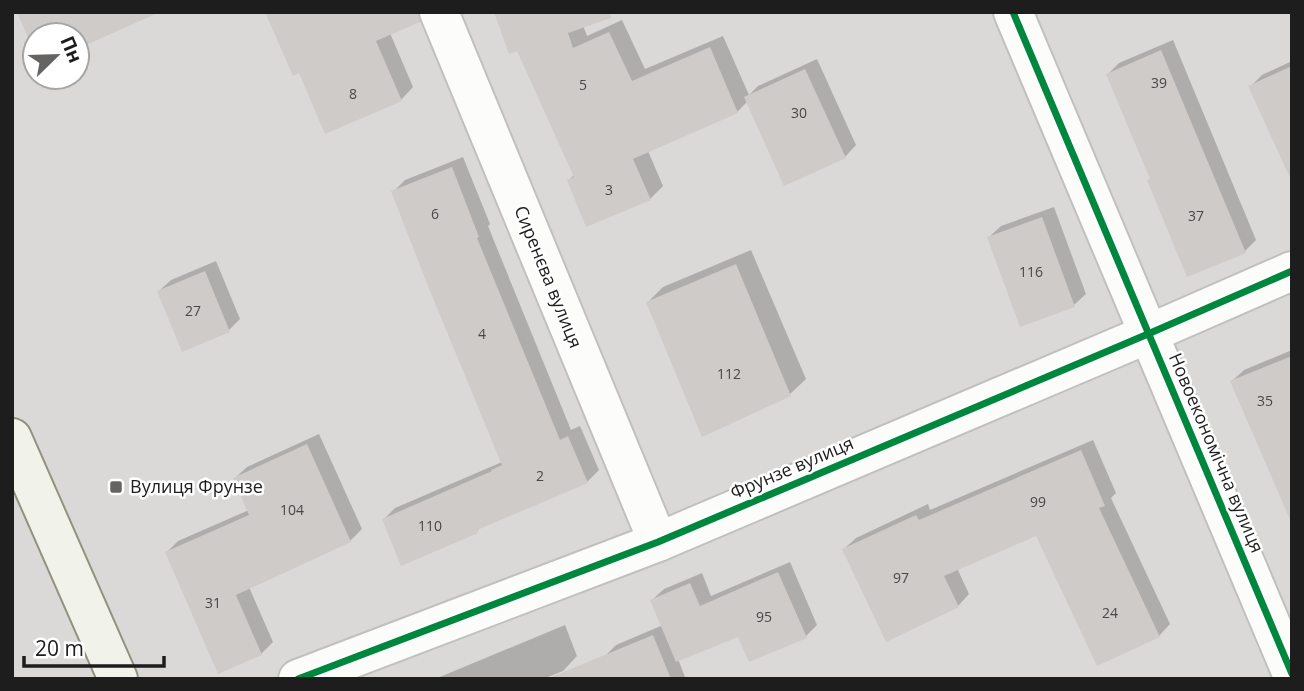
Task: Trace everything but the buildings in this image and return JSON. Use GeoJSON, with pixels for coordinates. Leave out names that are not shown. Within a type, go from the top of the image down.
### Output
{"type":"FeatureCollection","features":[{"type":"Feature","properties":{"kind":"main road"},"geometry":{"type":"LineString","coordinates":[[12,438],[118,679]]}},
{"type":"Feature","properties":{"kind":"street","name":"Сиренєва вулиця"},"geometry":{"type":"LineString","coordinates":[[439,12],[657,542]]}},
{"type":"Feature","properties":{"kind":"street","name":"Новоекономічна вулиця"},"geometry":{"type":"LineString","coordinates":[[1013,12],[1292,674]]}},
{"type":"Feature","properties":{"kind":"street","name":"Фрунзе вулиця"},"geometry":{"type":"LineString","coordinates":[[299,679],[657,542],[1292,271]]}},
{"type":"Feature","properties":{"kind":"shaded area"},"geometry":{"type":"Polygon","coordinates":[[[12,12],[1292,12],[1292,679],[12,679],[12,12]]]}},
{"type":"Feature","properties":{"kind":"cycle path"},"geometry":{"type":"LineString","coordinates":[[1013,12],[1292,674]]}},
{"type":"Feature","properties":{"kind":"cycle path"},"geometry":{"type":"LineString","coordinates":[[298,679],[658,542],[1292,271]]}},
{"type":"Feature","properties":{"kind":"place","name":"Вулиця Фрунзе"},"geometry":{"type":"Point","coordinates":[116,487]}}]}
